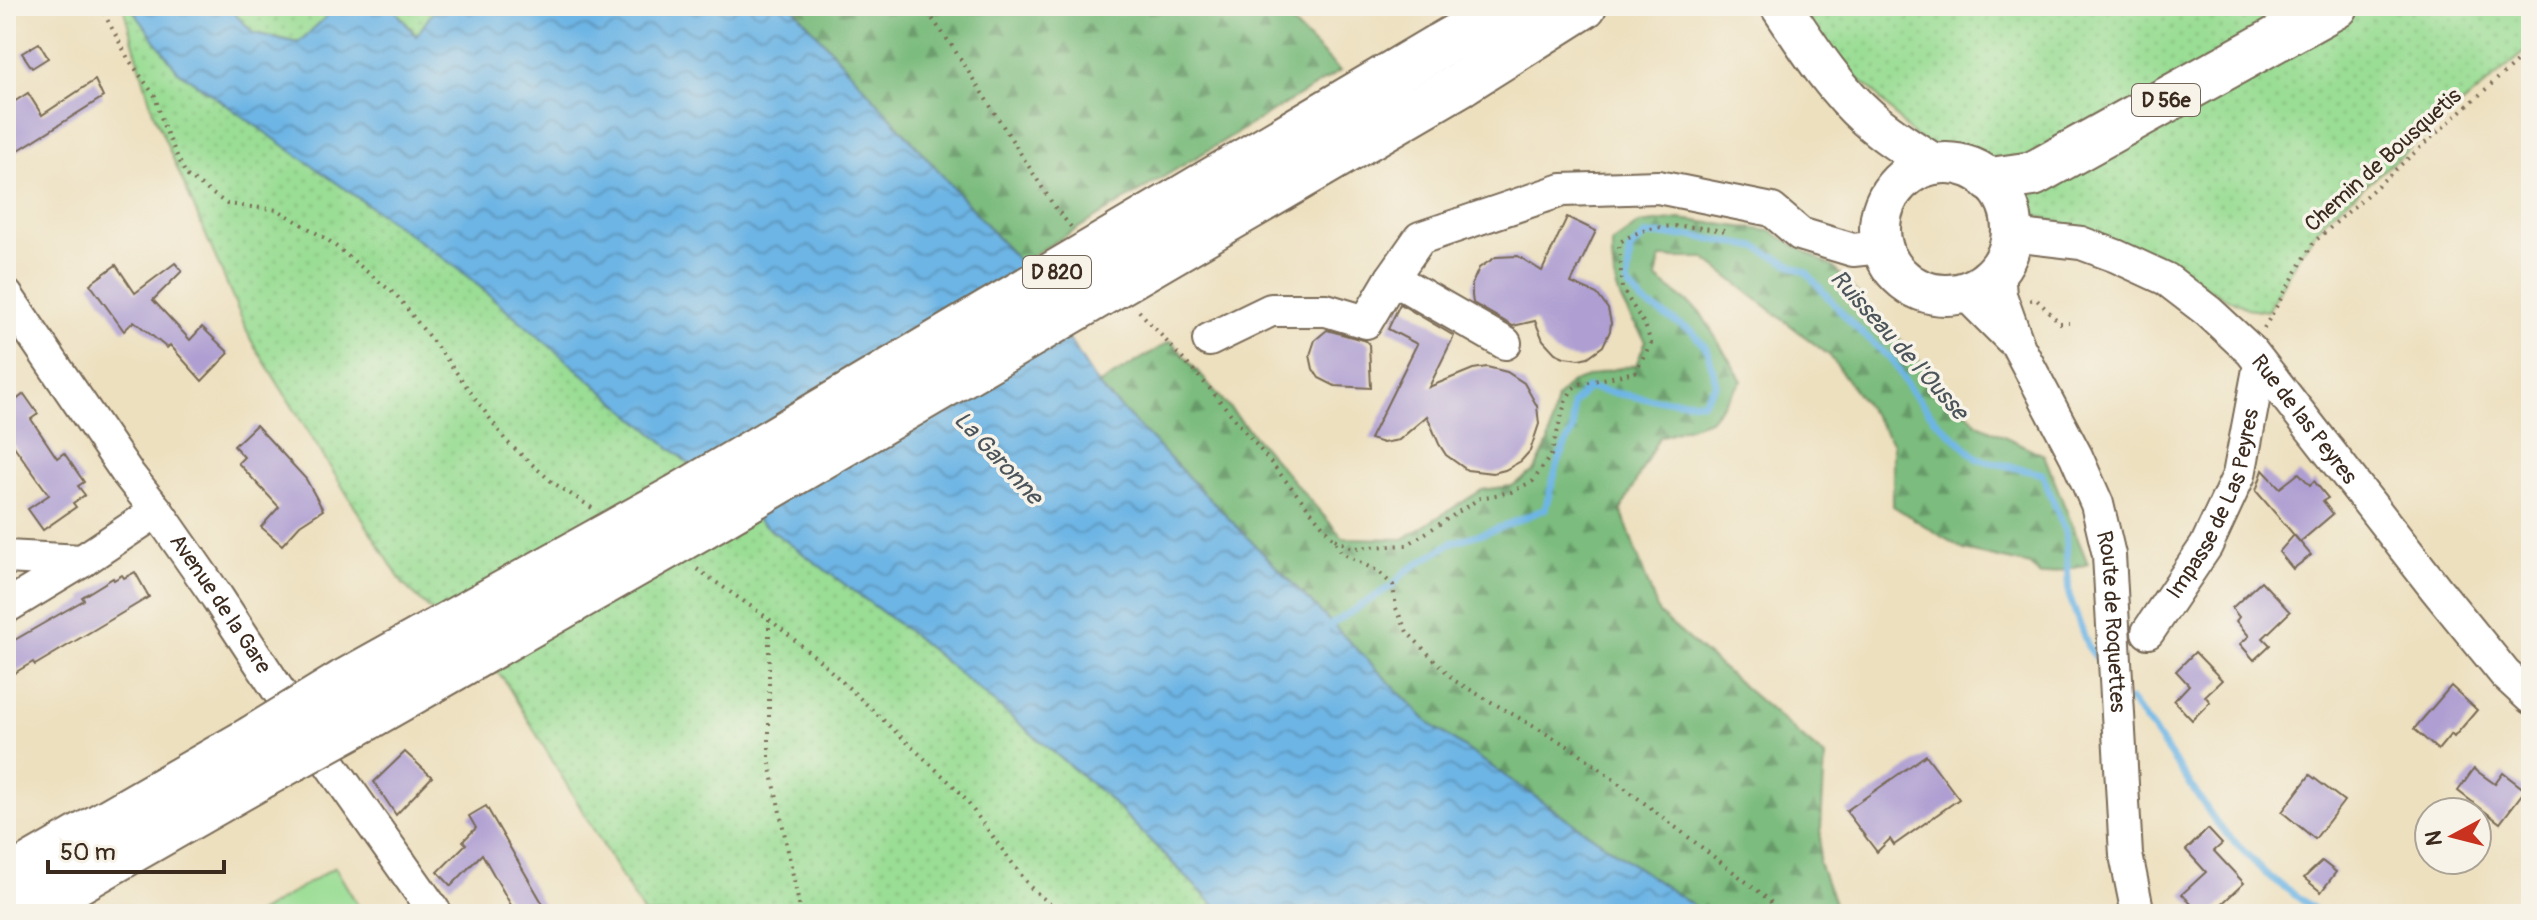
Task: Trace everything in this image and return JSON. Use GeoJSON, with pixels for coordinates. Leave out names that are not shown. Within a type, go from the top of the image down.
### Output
{"type":"FeatureCollection","features":[{"type":"Feature","properties":{"kind":"highway","name":"D 820"},"geometry":{"type":"LineString","coordinates":[[688,529],[1437,47],[1509,6]]}},
{"type":"Feature","properties":{"kind":"highway","name":"D 820"},"geometry":{"type":"LineString","coordinates":[[21,914],[261,755],[356,700],[688,529],[1462,83],[1584,6]]}},
{"type":"Feature","properties":{"kind":"highway","name":"D 56e"},"geometry":{"type":"LineString","coordinates":[[1991,180],[2033,174],[2336,6]]}},
{"type":"Feature","properties":{"kind":"highway","name":"D 820"},"geometry":{"type":"LineString","coordinates":[[6,880],[261,755]]}},
{"type":"Feature","properties":{"kind":"main road"},"geometry":{"type":"LineString","coordinates":[[1781,6],[1825,71],[1867,117],[1933,164]]}},
{"type":"Feature","properties":{"kind":"main road"},"geometry":{"type":"LineString","coordinates":[[1867,117],[1898,185]]}},
{"type":"Feature","properties":{"kind":"main road"},"geometry":{"type":"LineString","coordinates":[[1933,164],[1954,164],[1974,169],[1991,180],[2004,197],[2011,217],[2012,235],[2007,255],[1982,282],[1944,296],[1923,291],[1904,280],[1890,264],[1882,247],[1880,223],[1886,203],[1898,185],[1914,172],[1933,164]]}},
{"type":"Feature","properties":{"kind":"street"},"geometry":{"type":"LineString","coordinates":[[1209,340],[1271,310],[1326,310],[1366,322],[1420,238],[1562,190],[1658,187],[1772,210],[1800,234],[1853,250],[1882,247]]}},
{"type":"Feature","properties":{"kind":"street","name":"Rue de las Peyres"},"geometry":{"type":"LineString","coordinates":[[2012,235],[2081,243],[2116,256],[2166,279],[2209,312],[2255,358],[2495,662],[2531,698]]}},
{"type":"Feature","properties":{"kind":"street"},"geometry":{"type":"LineString","coordinates":[[1392,278],[1505,343]]}},
{"type":"Feature","properties":{"kind":"street","name":"Route de Roquettes"},"geometry":{"type":"LineString","coordinates":[[1982,282],[2076,456],[2097,504],[2109,555],[2126,855],[2138,914]]}},
{"type":"Feature","properties":{"kind":"street","name":"Avenue de la Gare"},"geometry":{"type":"LineString","coordinates":[[6,295],[436,914]]}},
{"type":"Feature","properties":{"kind":"street","name":"Impasse de Las Peyres"},"geometry":{"type":"LineString","coordinates":[[2148,632],[2206,546],[2239,475],[2255,358]]}},
{"type":"Feature","properties":{"kind":"street"},"geometry":{"type":"LineString","coordinates":[[6,607],[157,511]]}},
{"type":"Feature","properties":{"kind":"street"},"geometry":{"type":"LineString","coordinates":[[6,557],[82,561]]}},
{"type":"Feature","properties":{"kind":"path"},"geometry":{"type":"LineString","coordinates":[[100,6],[129,60],[155,96],[164,127],[186,175],[227,204],[278,210],[328,240],[397,296],[507,442],[552,482],[600,513]]}},
{"type":"Feature","properties":{"kind":"path"},"geometry":{"type":"LineString","coordinates":[[923,6],[1054,206],[1074,230]]}},
{"type":"Feature","properties":{"kind":"path","name":"Chemin de Bousquetis"},"geometry":{"type":"LineString","coordinates":[[2255,358],[2313,243],[2531,49]]}},
{"type":"Feature","properties":{"kind":"path"},"geometry":{"type":"LineString","coordinates":[[1333,538],[1352,548],[1407,545],[1480,498],[1511,492],[1533,481],[1551,455],[1565,403],[1572,389],[1580,384],[1635,372],[1651,343],[1645,325],[1622,289],[1619,243],[1630,235],[1672,225],[1729,232]]}},
{"type":"Feature","properties":{"kind":"path"},"geometry":{"type":"LineString","coordinates":[[2027,301],[2036,299],[2060,323],[2069,323]]}},
{"type":"Feature","properties":{"kind":"path"},"geometry":{"type":"LineString","coordinates":[[1131,303],[1211,390],[1342,553],[1377,571],[1393,585],[1396,608],[1407,632],[1455,681],[1578,752],[1762,894],[1783,914]]}},
{"type":"Feature","properties":{"kind":"path"},"geometry":{"type":"LineString","coordinates":[[688,529],[711,577],[818,659],[959,791],[1030,887],[1062,914]]}},
{"type":"Feature","properties":{"kind":"path"},"geometry":{"type":"LineString","coordinates":[[769,619],[769,759],[801,914]]}},
{"type":"Feature","properties":{"kind":"green space"},"geometry":{"type":"Polygon","coordinates":[[[123,6],[130,6],[177,70],[460,270],[740,507],[912,634],[1106,796],[1223,914],[644,914],[503,678],[403,584],[251,340],[153,112],[123,6]]]}},
{"type":"Feature","properties":{"kind":"green space"},"geometry":{"type":"Polygon","coordinates":[[[227,6],[326,6],[326,17],[299,43],[254,33],[227,6]]]}},
{"type":"Feature","properties":{"kind":"green space"},"geometry":{"type":"Polygon","coordinates":[[[392,6],[437,6],[417,36],[392,6]]]}},
{"type":"Feature","properties":{"kind":"green space"},"geometry":{"type":"Polygon","coordinates":[[[792,6],[1275,6],[1340,71],[1020,263],[792,6]]]}},
{"type":"Feature","properties":{"kind":"green space"},"geometry":{"type":"Polygon","coordinates":[[[1794,6],[2309,6],[2031,161],[1997,160],[1964,149],[1933,146],[1914,136],[1872,90],[1835,62],[1794,6]]]}},
{"type":"Feature","properties":{"kind":"green space"},"geometry":{"type":"Polygon","coordinates":[[[2356,6],[2531,6],[2531,47],[2326,218],[2301,252],[2267,311],[2247,308],[2111,240],[2036,215],[2031,210],[2024,193],[2356,6]]]}},
{"type":"Feature","properties":{"kind":"green space"},"geometry":{"type":"Polygon","coordinates":[[[1680,219],[1770,231],[1834,268],[1978,424],[2044,455],[2088,564],[2040,576],[2030,565],[1964,550],[1893,506],[1893,443],[1830,356],[1704,258],[1660,258],[1656,278],[1700,312],[1742,381],[1710,420],[1659,437],[1621,510],[1659,614],[1825,757],[1819,863],[1838,914],[1705,914],[1430,724],[1098,385],[1171,341],[1343,538],[1403,539],[1482,490],[1512,486],[1535,470],[1548,443],[1557,398],[1570,383],[1636,365],[1646,341],[1619,295],[1613,273],[1612,243],[1639,224],[1680,219]]]}},
{"type":"Feature","properties":{"kind":"green space"},"geometry":{"type":"Polygon","coordinates":[[[335,867],[363,914],[257,914],[335,867]]]}},
{"type":"Feature","properties":{"kind":"water","name":"La Garonne"},"geometry":{"type":"Polygon","coordinates":[[[130,6],[227,6],[254,33],[298,43],[326,17],[326,6],[392,6],[416,36],[437,6],[792,6],[1020,263],[1098,385],[1430,724],[1705,914],[1223,914],[1106,796],[912,634],[740,507],[460,270],[177,70],[130,6]]]}},
{"type":"Feature","properties":{"kind":"building"},"geometry":{"type":"Polygon","coordinates":[[[39,43],[48,58],[32,68],[22,53],[39,43]]]}},
{"type":"Feature","properties":{"kind":"building"},"geometry":{"type":"Polygon","coordinates":[[[95,80],[103,97],[6,158],[6,107],[28,93],[42,115],[95,80]]]}},
{"type":"Feature","properties":{"kind":"building"},"geometry":{"type":"Polygon","coordinates":[[[1567,217],[1596,231],[1571,283],[1597,294],[1608,309],[1611,323],[1603,346],[1588,357],[1579,359],[1555,353],[1543,340],[1535,321],[1513,326],[1473,303],[1472,296],[1472,284],[1479,268],[1496,257],[1518,256],[1542,271],[1567,217]]]}},
{"type":"Feature","properties":{"kind":"building"},"geometry":{"type":"Polygon","coordinates":[[[175,263],[182,271],[153,300],[190,340],[202,327],[229,353],[202,381],[170,345],[167,348],[134,321],[124,331],[90,284],[116,265],[135,293],[175,263]]]}},
{"type":"Feature","properties":{"kind":"building"},"geometry":{"type":"Polygon","coordinates":[[[1400,304],[1454,336],[1429,387],[1473,369],[1487,367],[1507,372],[1524,383],[1537,406],[1539,424],[1530,451],[1521,461],[1493,473],[1467,470],[1446,455],[1427,416],[1399,440],[1383,443],[1370,439],[1417,344],[1388,329],[1400,304]]]}},
{"type":"Feature","properties":{"kind":"building"},"geometry":{"type":"Polygon","coordinates":[[[1327,330],[1369,344],[1371,388],[1335,386],[1319,378],[1310,355],[1315,340],[1327,330]]]}},
{"type":"Feature","properties":{"kind":"building"},"geometry":{"type":"Polygon","coordinates":[[[24,394],[38,414],[31,419],[57,458],[64,453],[84,482],[78,486],[85,495],[73,503],[76,507],[43,530],[28,509],[49,495],[6,435],[6,408],[24,394]]]}},
{"type":"Feature","properties":{"kind":"building"},"geometry":{"type":"Polygon","coordinates":[[[256,425],[306,479],[323,510],[300,525],[282,545],[261,527],[279,507],[238,463],[244,457],[234,446],[256,425]]]}},
{"type":"Feature","properties":{"kind":"building"},"geometry":{"type":"Polygon","coordinates":[[[2263,470],[2280,488],[2299,473],[2310,485],[2314,481],[2328,498],[2323,501],[2333,514],[2300,542],[2256,491],[2263,470]]]}},
{"type":"Feature","properties":{"kind":"building"},"geometry":{"type":"Polygon","coordinates":[[[2294,535],[2311,555],[2293,569],[2279,552],[2294,535]]]}},
{"type":"Feature","properties":{"kind":"building"},"geometry":{"type":"Polygon","coordinates":[[[135,572],[149,597],[35,665],[33,662],[6,678],[6,645],[84,600],[82,597],[113,578],[122,575],[124,578],[135,572]]]}},
{"type":"Feature","properties":{"kind":"building"},"geometry":{"type":"Polygon","coordinates":[[[2261,581],[2290,612],[2263,638],[2270,645],[2254,660],[2240,644],[2249,636],[2236,621],[2239,617],[2232,608],[2261,581]]]}},
{"type":"Feature","properties":{"kind":"building"},"geometry":{"type":"Polygon","coordinates":[[[2195,652],[2222,680],[2205,696],[2210,702],[2192,720],[2174,701],[2189,685],[2176,671],[2195,652]]]}},
{"type":"Feature","properties":{"kind":"building"},"geometry":{"type":"Polygon","coordinates":[[[2451,686],[2477,710],[2438,750],[2414,729],[2451,686]]]}},
{"type":"Feature","properties":{"kind":"building"},"geometry":{"type":"Polygon","coordinates":[[[405,752],[432,777],[396,815],[374,782],[405,752]]]}},
{"type":"Feature","properties":{"kind":"building"},"geometry":{"type":"Polygon","coordinates":[[[1926,755],[1959,799],[1894,845],[1890,839],[1877,852],[1846,811],[1926,755]]]}},
{"type":"Feature","properties":{"kind":"building"},"geometry":{"type":"Polygon","coordinates":[[[2474,769],[2495,784],[2503,773],[2525,790],[2500,823],[2493,818],[2493,796],[2465,796],[2458,791],[2474,769]]]}},
{"type":"Feature","properties":{"kind":"building"},"geometry":{"type":"Polygon","coordinates":[[[2310,775],[2344,801],[2315,839],[2282,812],[2310,775]]]}},
{"type":"Feature","properties":{"kind":"building"},"geometry":{"type":"Polygon","coordinates":[[[486,806],[549,914],[516,914],[482,854],[451,886],[438,872],[466,844],[463,841],[476,828],[469,816],[486,806]]]}},
{"type":"Feature","properties":{"kind":"building"},"geometry":{"type":"Polygon","coordinates":[[[2208,829],[2222,844],[2214,851],[2244,883],[2211,914],[2200,914],[2182,894],[2206,872],[2186,850],[2208,829]]]}},
{"type":"Feature","properties":{"kind":"building"},"geometry":{"type":"Polygon","coordinates":[[[2322,861],[2336,872],[2321,892],[2304,878],[2322,861]]]}},
{"type":"Feature","properties":{"kind":"waterway","name":"Ruisseau de l'Ousse"},"geometry":{"type":"LineString","coordinates":[[1326,628],[1453,542],[1494,530],[1545,509],[1560,456],[1573,430],[1573,404],[1587,388],[1648,399],[1703,402],[1716,384],[1708,351],[1693,332],[1641,301],[1627,284],[1630,250],[1646,235],[1693,236],[1756,247],[1807,273],[1850,322],[1893,361],[1910,390],[1935,419],[1978,459],[2042,474],[2065,530],[2069,595],[2088,647],[2105,669]]}},
{"type":"Feature","properties":{"kind":"waterway","name":"Ruisseau de l'Ousse"},"geometry":{"type":"LineString","coordinates":[[2130,700],[2218,825],[2266,874],[2321,914]]}}]}
